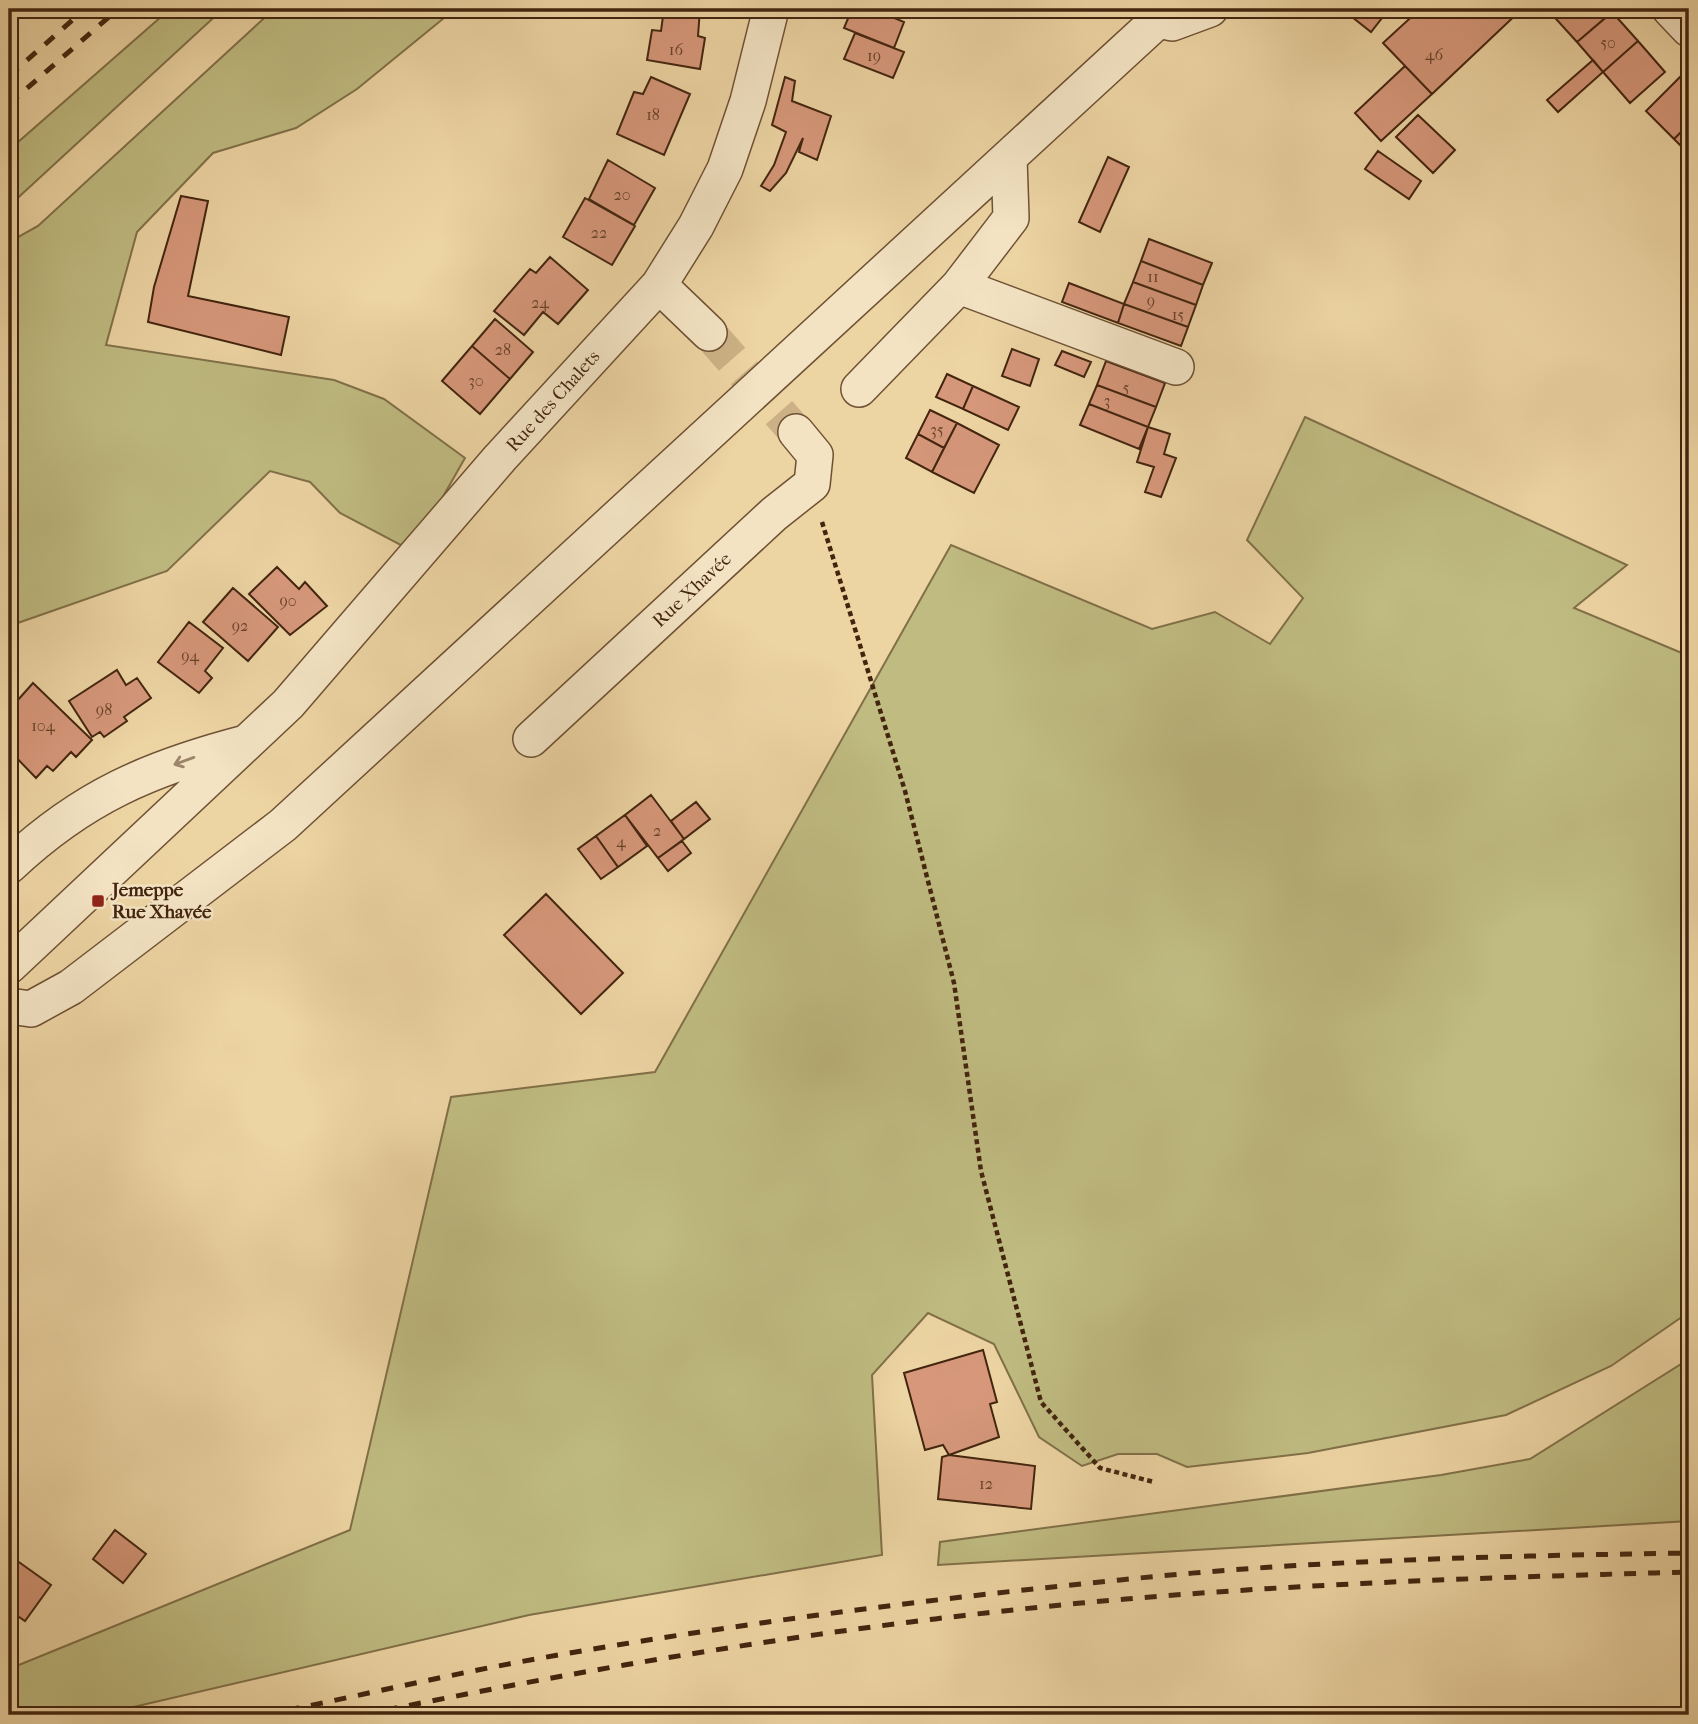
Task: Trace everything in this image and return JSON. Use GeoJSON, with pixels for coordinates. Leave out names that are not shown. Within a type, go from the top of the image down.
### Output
{"type":"FeatureCollection","features":[{"type":"Feature","properties":{"kind":"street","name":"Rue des Chalets"},"geometry":{"type":"LineString","coordinates":[[9,966],[249,742],[316,674],[500,458],[659,285],[696,226],[725,169],[748,101],[771,9]]}},
{"type":"Feature","properties":{"kind":"street"},"geometry":{"type":"LineString","coordinates":[[20,1008],[71,987],[283,825],[1164,14],[1172,23],[1210,9]]}},
{"type":"Feature","properties":{"kind":"street"},"geometry":{"type":"LineString","coordinates":[[1670,9],[1689,29]]}},
{"type":"Feature","properties":{"kind":"street"},"geometry":{"type":"LineString","coordinates":[[859,389],[959,286],[1011,218],[1009,158]]}},
{"type":"Feature","properties":{"kind":"street"},"geometry":{"type":"LineString","coordinates":[[659,285],[709,333]]}},
{"type":"Feature","properties":{"kind":"street"},"geometry":{"type":"LineString","coordinates":[[959,286],[1176,367]]}},
{"type":"Feature","properties":{"kind":"street"},"geometry":{"type":"LineString","coordinates":[[796,432],[815,455],[811,484]]}},
{"type":"Feature","properties":{"kind":"street","name":"Rue Xhavée"},"geometry":{"type":"LineString","coordinates":[[531,738],[774,514],[811,484]]}},
{"type":"Feature","properties":{"kind":"street"},"geometry":{"type":"LineString","coordinates":[[9,866],[36,840],[132,779],[195,756],[249,742]]}},
{"type":"Feature","properties":{"kind":"path"},"geometry":{"type":"LineString","coordinates":[[811,484],[905,791],[954,983],[981,1171],[1041,1402],[1100,1468],[1154,1482]]}},
{"type":"Feature","properties":{"kind":"shaded area"},"geometry":{"type":"Polygon","coordinates":[[[170,9],[223,9],[9,206],[9,150],[170,9]]]}},
{"type":"Feature","properties":{"kind":"shaded area"},"geometry":{"type":"Polygon","coordinates":[[[274,9],[455,9],[357,89],[296,128],[213,153],[137,232],[106,345],[334,380],[384,399],[465,458],[412,551],[340,513],[310,482],[270,471],[167,571],[9,626],[9,242],[38,226],[274,9]]]}},
{"type":"Feature","properties":{"kind":"shaded area"},"geometry":{"type":"Polygon","coordinates":[[[1305,417],[1627,565],[1574,608],[1689,656],[1689,1312],[1611,1366],[1506,1415],[1308,1453],[1187,1467],[1157,1454],[1118,1454],[1082,1466],[1039,1437],[994,1344],[928,1313],[872,1375],[882,1555],[529,1615],[99,1715],[9,1715],[9,1669],[350,1530],[451,1097],[655,1072],[951,545],[1152,629],[1215,612],[1270,644],[1303,598],[1247,540],[1305,417]]]}},
{"type":"Feature","properties":{"kind":"shaded area"},"geometry":{"type":"Polygon","coordinates":[[[1689,1359],[1689,1521],[938,1565],[940,1542],[1441,1475],[1530,1459],[1689,1359]]]}},
{"type":"Feature","properties":{"kind":"building"},"geometry":{"type":"Polygon","coordinates":[[[664,9],[700,9],[698,36],[705,38],[700,69],[647,60],[652,30],[661,31],[664,9]]]}},
{"type":"Feature","properties":{"kind":"building"},"geometry":{"type":"Polygon","coordinates":[[[852,9],[873,9],[904,22],[894,48],[844,28],[852,9]]]}},
{"type":"Feature","properties":{"kind":"building"},"geometry":{"type":"Polygon","coordinates":[[[1342,9],[1389,9],[1371,32],[1342,9]]]}},
{"type":"Feature","properties":{"kind":"building"},"geometry":{"type":"Polygon","coordinates":[[[1420,9],[1522,9],[1432,94],[1383,43],[1420,9]]]}},
{"type":"Feature","properties":{"kind":"building"},"geometry":{"type":"Polygon","coordinates":[[[1547,9],[1616,9],[1577,42],[1547,9]]]}},
{"type":"Feature","properties":{"kind":"building"},"geometry":{"type":"Polygon","coordinates":[[[1612,12],[1638,41],[1603,72],[1577,42],[1612,12]]]}},
{"type":"Feature","properties":{"kind":"building"},"geometry":{"type":"Polygon","coordinates":[[[855,33],[904,52],[893,78],[844,59],[855,33]]]}},
{"type":"Feature","properties":{"kind":"building"},"geometry":{"type":"Polygon","coordinates":[[[1638,41],[1665,72],[1630,103],[1603,72],[1638,41]]]}},
{"type":"Feature","properties":{"kind":"building"},"geometry":{"type":"Polygon","coordinates":[[[1593,60],[1603,72],[1558,112],[1547,100],[1593,60]]]}},
{"type":"Feature","properties":{"kind":"building"},"geometry":{"type":"Polygon","coordinates":[[[1405,66],[1432,94],[1381,141],[1355,113],[1405,66]]]}},
{"type":"Feature","properties":{"kind":"building"},"geometry":{"type":"Polygon","coordinates":[[[1689,68],[1689,124],[1674,139],[1646,111],[1689,68]]]}},
{"type":"Feature","properties":{"kind":"building"},"geometry":{"type":"Polygon","coordinates":[[[651,77],[690,94],[664,155],[617,134],[634,92],[643,94],[651,77]]]}},
{"type":"Feature","properties":{"kind":"building"},"geometry":{"type":"Polygon","coordinates":[[[785,77],[795,81],[792,101],[831,116],[817,160],[799,152],[803,138],[786,173],[770,191],[761,186],[774,165],[786,132],[772,125],[785,77]]]}},
{"type":"Feature","properties":{"kind":"building"},"geometry":{"type":"Polygon","coordinates":[[[1418,115],[1455,150],[1433,173],[1396,137],[1418,115]]]}},
{"type":"Feature","properties":{"kind":"building"},"geometry":{"type":"Polygon","coordinates":[[[1689,124],[1689,146],[1685,150],[1674,139],[1689,124]]]}},
{"type":"Feature","properties":{"kind":"building"},"geometry":{"type":"Polygon","coordinates":[[[1378,151],[1421,181],[1409,199],[1365,169],[1378,151]]]}},
{"type":"Feature","properties":{"kind":"building"},"geometry":{"type":"Polygon","coordinates":[[[1108,157],[1129,167],[1100,232],[1079,222],[1108,157]]]}},
{"type":"Feature","properties":{"kind":"building"},"geometry":{"type":"Polygon","coordinates":[[[608,160],[655,188],[634,225],[589,199],[608,160]]]}},
{"type":"Feature","properties":{"kind":"building"},"geometry":{"type":"Polygon","coordinates":[[[181,196],[208,201],[188,296],[289,317],[281,355],[148,322],[154,287],[181,196]]]}},
{"type":"Feature","properties":{"kind":"building"},"geometry":{"type":"Polygon","coordinates":[[[585,198],[635,226],[612,265],[563,237],[585,198]]]}},
{"type":"Feature","properties":{"kind":"building"},"geometry":{"type":"Polygon","coordinates":[[[1149,239],[1212,263],[1203,285],[1141,261],[1149,239]]]}},
{"type":"Feature","properties":{"kind":"building"},"geometry":{"type":"Polygon","coordinates":[[[550,257],[588,290],[558,324],[543,312],[524,335],[494,311],[530,269],[536,273],[550,257]]]}},
{"type":"Feature","properties":{"kind":"building"},"geometry":{"type":"Polygon","coordinates":[[[1141,261],[1203,285],[1196,305],[1133,282],[1141,261]]]}},
{"type":"Feature","properties":{"kind":"building"},"geometry":{"type":"Polygon","coordinates":[[[1133,282],[1196,305],[1188,327],[1124,304],[1133,282]]]}},
{"type":"Feature","properties":{"kind":"building"},"geometry":{"type":"Polygon","coordinates":[[[1069,283],[1124,304],[1118,323],[1062,302],[1069,283]]]}},
{"type":"Feature","properties":{"kind":"building"},"geometry":{"type":"Polygon","coordinates":[[[1124,304],[1188,327],[1181,346],[1118,323],[1124,304]]]}},
{"type":"Feature","properties":{"kind":"building"},"geometry":{"type":"Polygon","coordinates":[[[495,319],[533,352],[510,379],[472,346],[495,319]]]}},
{"type":"Feature","properties":{"kind":"building"},"geometry":{"type":"Polygon","coordinates":[[[472,346],[510,379],[480,414],[442,381],[472,346]]]}},
{"type":"Feature","properties":{"kind":"building"},"geometry":{"type":"Polygon","coordinates":[[[1012,349],[1039,359],[1030,386],[1002,376],[1012,349]]]}},
{"type":"Feature","properties":{"kind":"building"},"geometry":{"type":"Polygon","coordinates":[[[1062,351],[1091,362],[1084,377],[1055,365],[1062,351]]]}},
{"type":"Feature","properties":{"kind":"building"},"geometry":{"type":"Polygon","coordinates":[[[1106,361],[1165,383],[1156,407],[1097,385],[1106,361]]]}},
{"type":"Feature","properties":{"kind":"building"},"geometry":{"type":"Polygon","coordinates":[[[947,374],[973,386],[963,409],[936,397],[947,374]]]}},
{"type":"Feature","properties":{"kind":"building"},"geometry":{"type":"Polygon","coordinates":[[[1097,385],[1156,407],[1148,427],[1089,404],[1097,385]]]}},
{"type":"Feature","properties":{"kind":"building"},"geometry":{"type":"Polygon","coordinates":[[[973,386],[1019,407],[1008,430],[963,409],[973,386]]]}},
{"type":"Feature","properties":{"kind":"building"},"geometry":{"type":"Polygon","coordinates":[[[1089,404],[1148,427],[1139,449],[1080,425],[1089,404]]]}},
{"type":"Feature","properties":{"kind":"building"},"geometry":{"type":"Polygon","coordinates":[[[930,410],[957,423],[944,448],[918,434],[930,410]]]}},
{"type":"Feature","properties":{"kind":"building"},"geometry":{"type":"Polygon","coordinates":[[[957,423],[999,445],[974,493],[932,472],[957,423]]]}},
{"type":"Feature","properties":{"kind":"building"},"geometry":{"type":"Polygon","coordinates":[[[1148,427],[1170,434],[1164,454],[1176,458],[1161,497],[1145,492],[1154,467],[1137,462],[1148,427]]]}},
{"type":"Feature","properties":{"kind":"building"},"geometry":{"type":"Polygon","coordinates":[[[918,434],[944,448],[932,472],[906,458],[918,434]]]}},
{"type":"Feature","properties":{"kind":"building"},"geometry":{"type":"Polygon","coordinates":[[[277,567],[299,589],[305,582],[327,606],[290,635],[249,594],[277,567]]]}},
{"type":"Feature","properties":{"kind":"building"},"geometry":{"type":"Polygon","coordinates":[[[233,588],[278,627],[248,661],[203,622],[233,588]]]}},
{"type":"Feature","properties":{"kind":"building"},"geometry":{"type":"Polygon","coordinates":[[[189,622],[223,648],[205,671],[212,678],[199,693],[158,662],[189,622]]]}},
{"type":"Feature","properties":{"kind":"building"},"geometry":{"type":"Polygon","coordinates":[[[117,670],[126,685],[137,678],[151,698],[124,717],[127,721],[104,737],[100,732],[92,737],[69,701],[117,670]]]}},
{"type":"Feature","properties":{"kind":"building"},"geometry":{"type":"Polygon","coordinates":[[[33,683],[92,740],[76,757],[71,752],[53,771],[47,766],[36,778],[9,750],[9,710],[33,683]]]}},
{"type":"Feature","properties":{"kind":"building"},"geometry":{"type":"Polygon","coordinates":[[[651,795],[684,839],[658,858],[625,815],[651,795]]]}},
{"type":"Feature","properties":{"kind":"building"},"geometry":{"type":"Polygon","coordinates":[[[696,802],[710,819],[684,839],[671,821],[696,802]]]}},
{"type":"Feature","properties":{"kind":"building"},"geometry":{"type":"Polygon","coordinates":[[[625,815],[647,846],[618,867],[596,836],[625,815]]]}},
{"type":"Feature","properties":{"kind":"building"},"geometry":{"type":"Polygon","coordinates":[[[596,836],[618,867],[601,879],[578,849],[596,836]]]}},
{"type":"Feature","properties":{"kind":"building"},"geometry":{"type":"Polygon","coordinates":[[[682,841],[691,853],[668,871],[658,858],[682,841]]]}},
{"type":"Feature","properties":{"kind":"building"},"geometry":{"type":"Polygon","coordinates":[[[546,894],[623,973],[581,1014],[504,935],[546,894]]]}},
{"type":"Feature","properties":{"kind":"building"},"geometry":{"type":"Polygon","coordinates":[[[983,1350],[997,1402],[990,1404],[999,1437],[949,1455],[943,1445],[925,1450],[904,1373],[983,1350]]]}},
{"type":"Feature","properties":{"kind":"building"},"geometry":{"type":"Polygon","coordinates":[[[949,1455],[1035,1466],[1031,1509],[938,1499],[942,1457],[949,1455]]]}},
{"type":"Feature","properties":{"kind":"building"},"geometry":{"type":"Polygon","coordinates":[[[115,1530],[146,1554],[123,1583],[93,1559],[115,1530]]]}},
{"type":"Feature","properties":{"kind":"building"},"geometry":{"type":"Polygon","coordinates":[[[9,1555],[51,1585],[25,1621],[9,1610],[9,1555]]]}},
{"type":"Feature","properties":{"kind":"tunnel"},"geometry":{"type":"LineString","coordinates":[[709,333],[796,432]]}},
{"type":"Feature","properties":{"kind":"railway"},"geometry":{"type":"LineString","coordinates":[[9,76],[85,9]]}},
{"type":"Feature","properties":{"kind":"railway"},"geometry":{"type":"LineString","coordinates":[[9,104],[118,9]]}},
{"type":"Feature","properties":{"kind":"railway"},"geometry":{"type":"LineString","coordinates":[[264,1715],[487,1668],[594,1649],[819,1615],[969,1596],[1191,1573],[1333,1563],[1689,1553]]}},
{"type":"Feature","properties":{"kind":"railway"},"geometry":{"type":"LineString","coordinates":[[362,1715],[647,1661],[838,1632],[1030,1608],[1196,1593],[1337,1585],[1689,1572]]}},
{"type":"Feature","properties":{"kind":"place","name":"Jemeppe Rue Xhavée"},"geometry":{"type":"Point","coordinates":[98,901]}}]}
